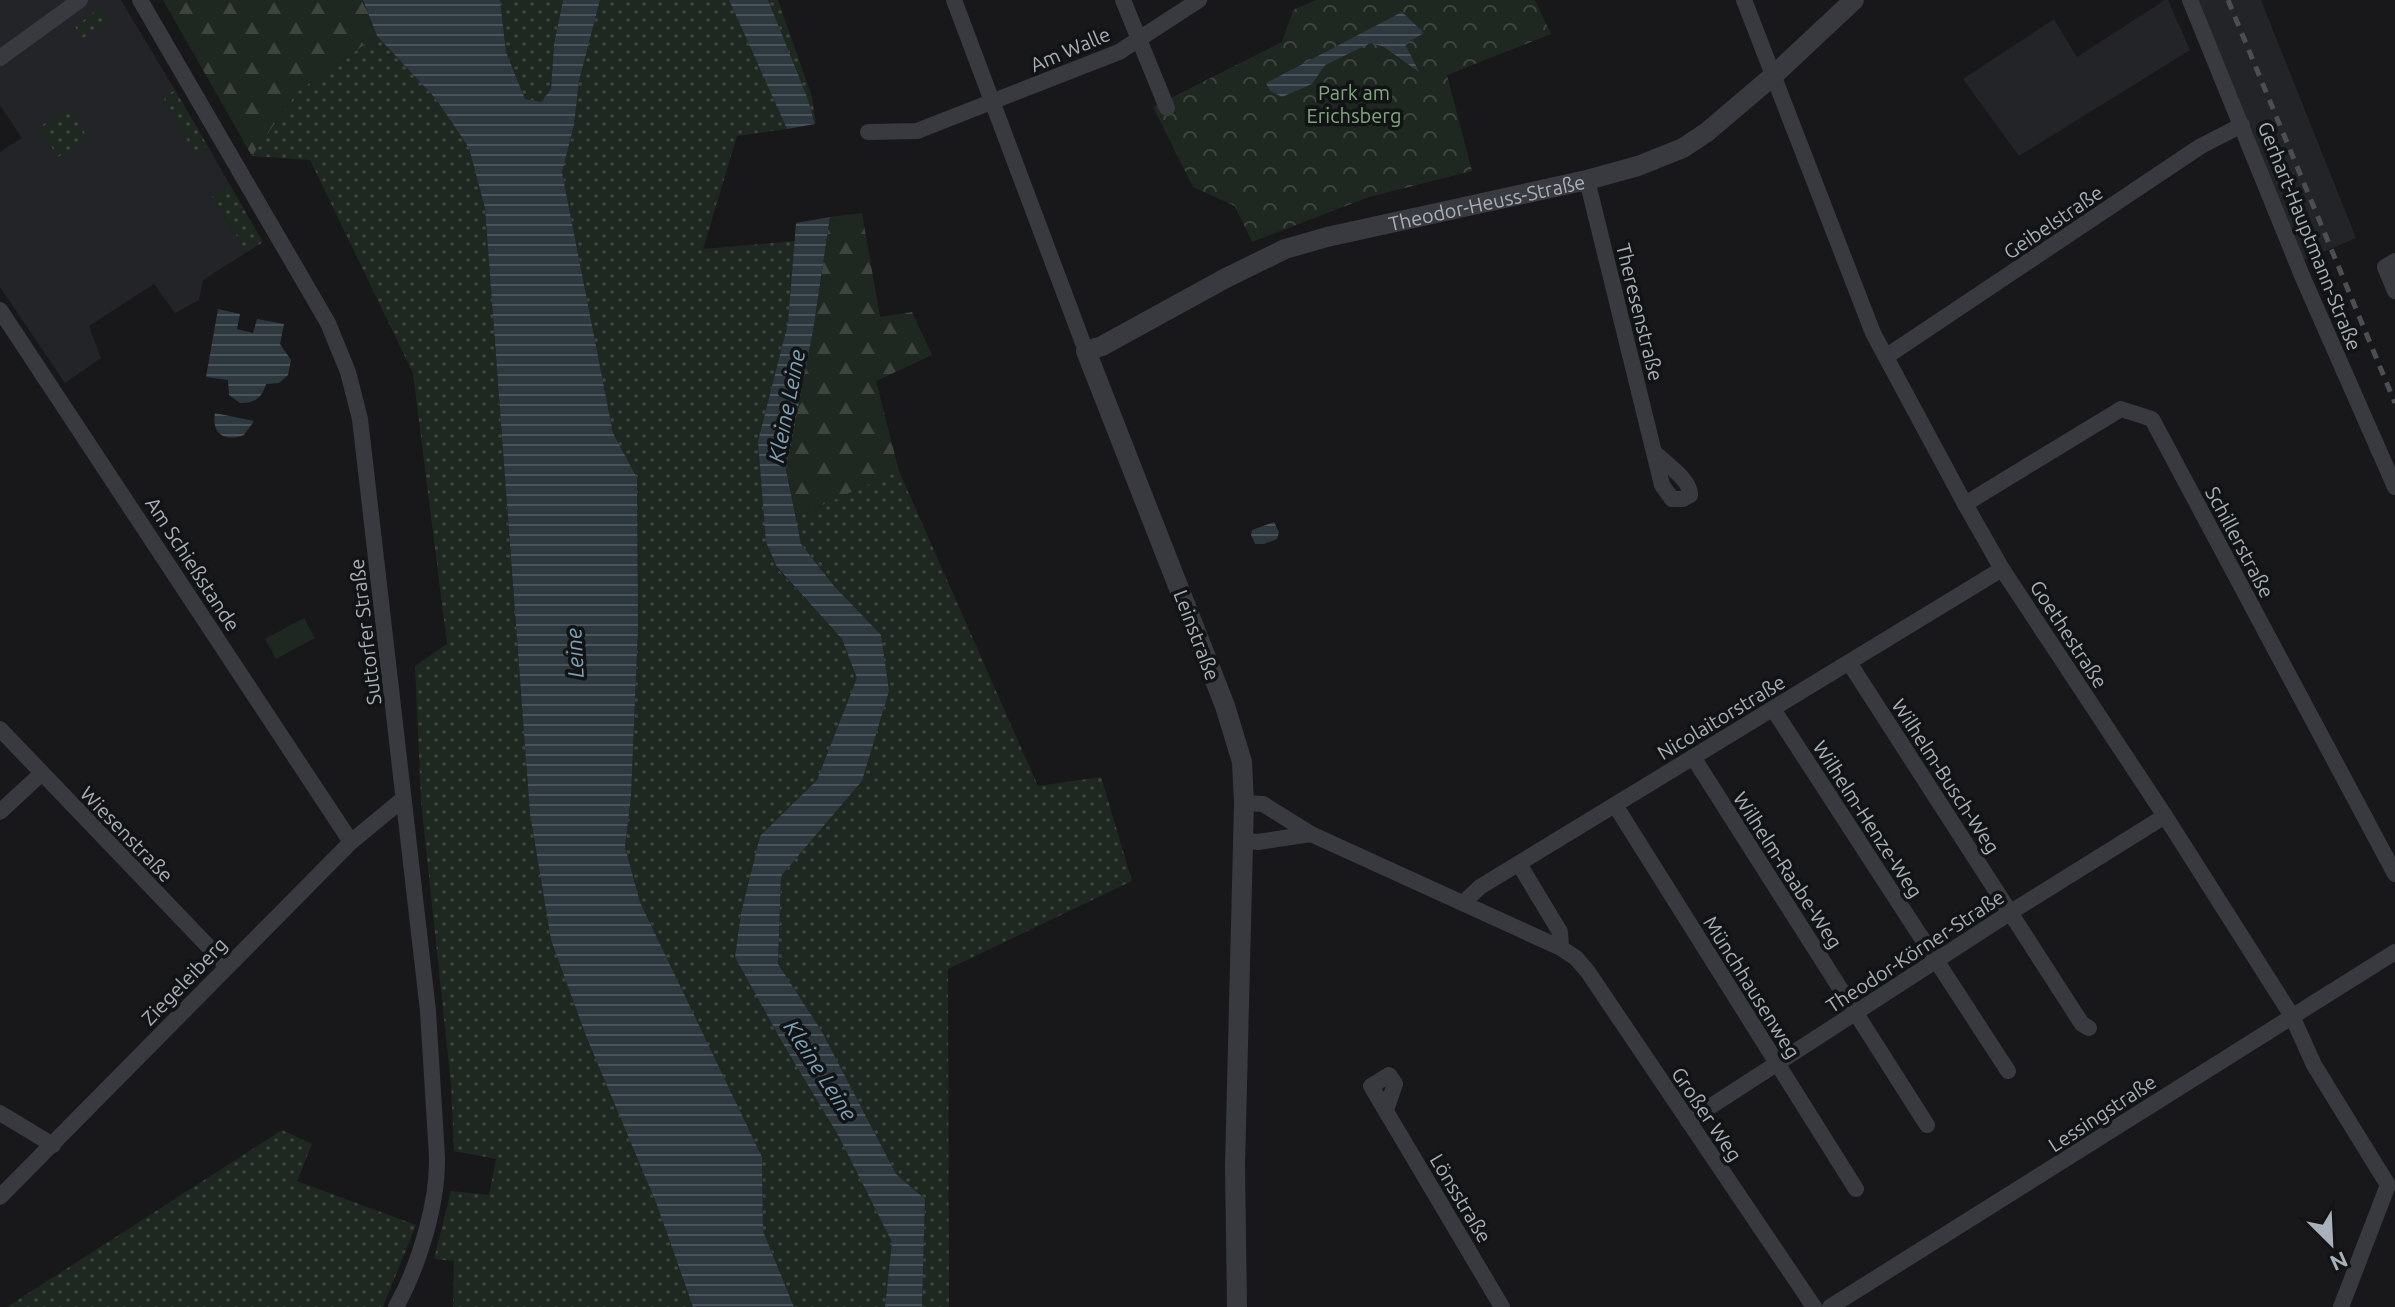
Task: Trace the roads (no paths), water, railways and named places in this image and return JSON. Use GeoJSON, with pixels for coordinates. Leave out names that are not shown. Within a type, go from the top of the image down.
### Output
{"type":"FeatureCollection","features":[{"type":"Feature","properties":{"kind":"street"},"geometry":{"type":"LineString","coordinates":[[0,58],[80,0]]}},
{"type":"Feature","properties":{"kind":"street","name":"Suttorfer Straße"},"geometry":{"type":"LineString","coordinates":[[140,0],[328,323],[348,372],[360,419],[428,1011],[437,1175],[428,1223],[404,1294],[396,1307]]}},
{"type":"Feature","properties":{"kind":"street","name":"Leinstraße"},"geometry":{"type":"LineString","coordinates":[[954,0],[1086,351],[1225,706],[1242,762],[1244,803],[1235,1166],[1237,1307]]}},
{"type":"Feature","properties":{"kind":"street"},"geometry":{"type":"LineString","coordinates":[[1123,0],[1167,108]]}},
{"type":"Feature","properties":{"kind":"street","name":"Am Walle"},"geometry":{"type":"LineString","coordinates":[[868,132],[917,131],[1119,52],[1199,0]]}},
{"type":"Feature","properties":{"kind":"street","name":"Goethestraße"},"geometry":{"type":"LineString","coordinates":[[1744,0],[1873,333],[1965,504],[2002,569],[2292,1016],[2314,1065],[2391,1184]]}},
{"type":"Feature","properties":{"kind":"street","name":"Theodor-Heuss-Straße"},"geometry":{"type":"LineString","coordinates":[[1086,351],[1102,346],[1285,249],[1587,180],[1638,166],[1683,148],[1707,132],[1774,75],[1854,0]]}},
{"type":"Feature","properties":{"kind":"street","name":"Gerhart-Hauptmann-Straße"},"geometry":{"type":"LineString","coordinates":[[2190,0],[2303,278],[2395,487]]}},
{"type":"Feature","properties":{"kind":"street","name":"Geibelstraße"},"geometry":{"type":"LineString","coordinates":[[1887,356],[2201,146],[2242,125]]}},
{"type":"Feature","properties":{"kind":"street","name":"Theresenstraße"},"geometry":{"type":"LineString","coordinates":[[1587,180],[1655,453]]}},
{"type":"Feature","properties":{"kind":"street"},"geometry":{"type":"LineString","coordinates":[[2395,261],[2385,267],[2395,291]]}},
{"type":"Feature","properties":{"kind":"street","name":"Am Schießstande"},"geometry":{"type":"LineString","coordinates":[[0,310],[351,842]]}},
{"type":"Feature","properties":{"kind":"street","name":"Schillerstraße"},"geometry":{"type":"LineString","coordinates":[[1965,504],[2121,409],[2152,419],[2395,874]]}},
{"type":"Feature","properties":{"kind":"street","name":"Nicolaitorstraße"},"geometry":{"type":"LineString","coordinates":[[1464,902],[1480,887],[2002,569]]}},
{"type":"Feature","properties":{"kind":"street","name":"Wilhelm-Busch-Weg"},"geometry":{"type":"LineString","coordinates":[[1850,664],[2082,1024],[2089,1028]]}},
{"type":"Feature","properties":{"kind":"street","name":"Wilhelm-Henze-Weg"},"geometry":{"type":"LineString","coordinates":[[1773,709],[2008,1071]]}},
{"type":"Feature","properties":{"kind":"street","name":"Wiesenstraße"},"geometry":{"type":"LineString","coordinates":[[0,729],[227,966]]}},
{"type":"Feature","properties":{"kind":"street","name":"Wilhelm-Raabe-Weg"},"geometry":{"type":"LineString","coordinates":[[1693,757],[1927,1125]]}},
{"type":"Feature","properties":{"kind":"street"},"geometry":{"type":"LineString","coordinates":[[0,812],[41,774]]}},
{"type":"Feature","properties":{"kind":"street","name":"Ziegeleiberg"},"geometry":{"type":"LineString","coordinates":[[0,1197],[351,842],[403,799]]}},
{"type":"Feature","properties":{"kind":"street","name":"Großer Weg"},"geometry":{"type":"LineString","coordinates":[[1244,803],[1263,804],[1311,834],[1464,902],[1576,958],[1814,1307]]}},
{"type":"Feature","properties":{"kind":"street","name":"Münchhausenweg"},"geometry":{"type":"LineString","coordinates":[[1615,805],[1856,1189]]}},
{"type":"Feature","properties":{"kind":"street","name":"Theodor-Körner-Straße"},"geometry":{"type":"LineString","coordinates":[[1688,1121],[2165,816]]}},
{"type":"Feature","properties":{"kind":"street"},"geometry":{"type":"LineString","coordinates":[[1243,841],[1258,842],[1311,834]]}},
{"type":"Feature","properties":{"kind":"street","name":"Großer Weg"},"geometry":{"type":"LineString","coordinates":[[1519,864],[1560,932],[1561,948]]}},
{"type":"Feature","properties":{"kind":"street","name":"Lessingstraße"},"geometry":{"type":"LineString","coordinates":[[1830,1307],[2395,952]]}},
{"type":"Feature","properties":{"kind":"street","name":"Lönsstraße"},"geometry":{"type":"LineString","coordinates":[[1386,1110],[1502,1307]]}},
{"type":"Feature","properties":{"kind":"street"},"geometry":{"type":"LineString","coordinates":[[0,1113],[53,1145]]}},
{"type":"Feature","properties":{"kind":"street"},"geometry":{"type":"LineString","coordinates":[[2341,1307],[2391,1184]]}},
{"type":"Feature","properties":{"kind":"water","name":"Leine"},"geometry":{"type":"Polygon","coordinates":[[[363,0],[500,0],[506,52],[525,99],[541,102],[551,89],[554,44],[563,0],[600,0],[579,81],[574,125],[562,172],[613,433],[637,478],[638,629],[631,796],[625,847],[640,902],[762,1157],[763,1231],[794,1307],[693,1307],[657,1205],[586,1036],[551,940],[530,814],[485,208],[469,148],[436,99],[377,36],[363,0]]]}},
{"type":"Feature","properties":{"kind":"water"},"geometry":{"type":"Polygon","coordinates":[[[729,0],[768,0],[815,124],[787,129],[729,0]]]}},
{"type":"Feature","properties":{"kind":"water"},"geometry":{"type":"Polygon","coordinates":[[[1402,12],[1424,33],[1405,44],[1419,72],[1384,47],[1371,43],[1325,65],[1312,84],[1282,97],[1270,91],[1266,83],[1402,12]]]}},
{"type":"Feature","properties":{"kind":"water","name":"Kleine Leine"},"geometry":{"type":"Polygon","coordinates":[[[830,217],[813,331],[786,470],[801,544],[834,586],[881,635],[889,691],[862,781],[781,876],[778,964],[821,1030],[896,1174],[925,1199],[922,1307],[885,1307],[892,1242],[838,1135],[735,957],[741,913],[760,836],[817,780],[857,678],[842,639],[777,567],[766,542],[758,441],[788,323],[796,223],[830,217]]]}},
{"type":"Feature","properties":{"kind":"water"},"geometry":{"type":"Polygon","coordinates":[[[218,309],[240,314],[237,329],[253,333],[257,319],[284,324],[280,344],[291,360],[288,375],[279,383],[266,384],[254,401],[240,403],[229,395],[228,380],[206,377],[218,309]]]}},
{"type":"Feature","properties":{"kind":"water"},"geometry":{"type":"Polygon","coordinates":[[[215,413],[254,421],[244,435],[226,437],[215,427],[215,413]]]}},
{"type":"Feature","properties":{"kind":"water"},"geometry":{"type":"Polygon","coordinates":[[[1274,522],[1279,532],[1277,539],[1255,544],[1252,530],[1274,522]]]}},
{"type":"Feature","properties":{"kind":"railway"},"geometry":{"type":"LineString","coordinates":[[2228,0],[2395,403]]}},
{"type":"Feature","properties":{"kind":"park label","name":"Park am Erichsberg"},"geometry":{"type":"Point","coordinates":[1354,104]}}]}
